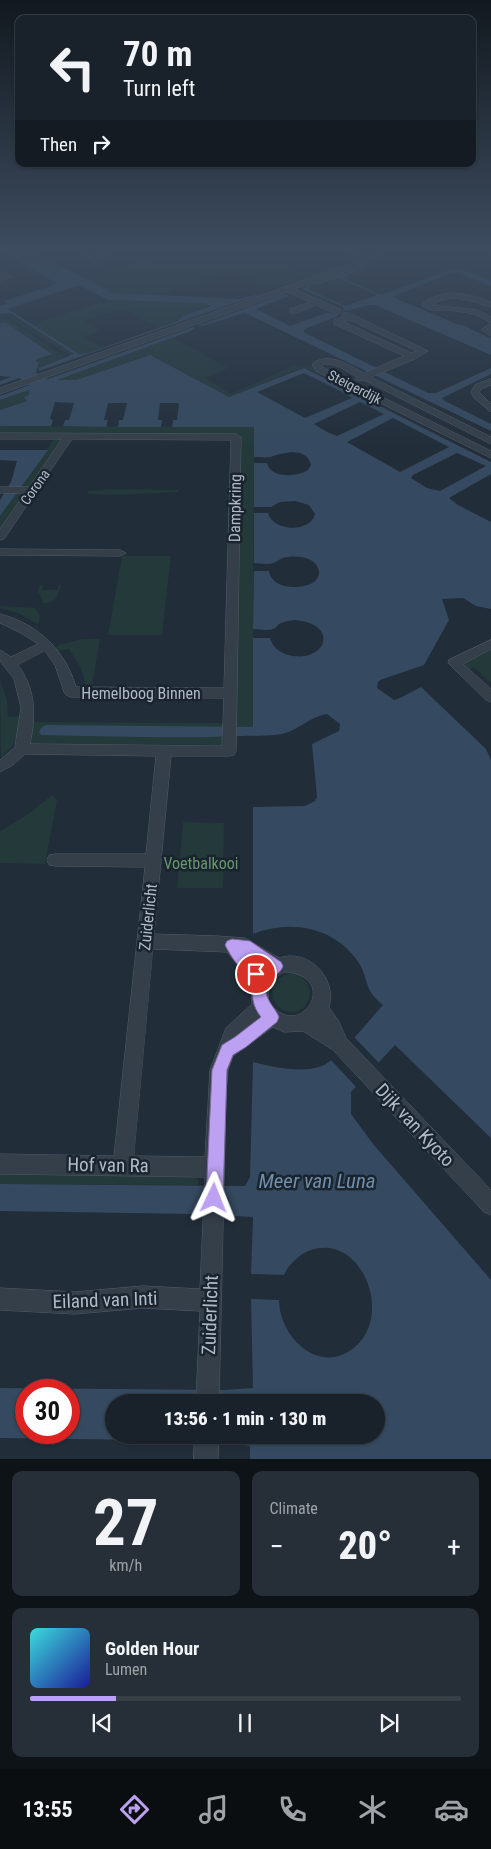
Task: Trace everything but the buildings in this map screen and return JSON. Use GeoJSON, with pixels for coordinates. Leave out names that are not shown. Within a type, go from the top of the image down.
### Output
{"type":"FeatureCollection","features":[{"type":"Feature","properties":{"kind":"street"},"geometry":{"type":"LineString","coordinates":[[0,390],[211,316]]}},
{"type":"Feature","properties":{"kind":"street"},"geometry":{"type":"LineString","coordinates":[[347,316],[337,322],[412,357]]}},
{"type":"Feature","properties":{"kind":"street"},"geometry":{"type":"LineString","coordinates":[[347,316],[424,351],[349,384]]}},
{"type":"Feature","properties":{"kind":"street"},"geometry":{"type":"LineString","coordinates":[[491,327],[486,330],[491,334]]}},
{"type":"Feature","properties":{"kind":"street","name":"Steigerdijk"},"geometry":{"type":"LineString","coordinates":[[490,453],[318,369],[316,364],[332,361],[366,376],[491,441]]}},
{"type":"Feature","properties":{"kind":"street"},"geometry":{"type":"LineString","coordinates":[[491,382],[478,388],[475,392],[491,410]]}},
{"type":"Feature","properties":{"kind":"street","name":"Dampkring"},"geometry":{"type":"LineString","coordinates":[[0,436],[236,437],[229,751],[164,751]]}},
{"type":"Feature","properties":{"kind":"street","name":"Corona"},"geometry":{"type":"LineString","coordinates":[[0,537],[69,436]]}},
{"type":"Feature","properties":{"kind":"street"},"geometry":{"type":"LineString","coordinates":[[3,490],[32,490]]}},
{"type":"Feature","properties":{"kind":"street"},"geometry":{"type":"LineString","coordinates":[[0,552],[120,553]]}},
{"type":"Feature","properties":{"kind":"street","name":"Hemelboog Binnen"},"geometry":{"type":"LineString","coordinates":[[0,618],[42,639],[61,666],[71,692],[230,693]]}},
{"type":"Feature","properties":{"kind":"street"},"geometry":{"type":"LineString","coordinates":[[491,644],[454,663],[491,698]]}},
{"type":"Feature","properties":{"kind":"street"},"geometry":{"type":"LineString","coordinates":[[0,767],[21,749],[28,721],[28,699],[21,678],[5,659],[47,646]]}},
{"type":"Feature","properties":{"kind":"street"},"geometry":{"type":"LineString","coordinates":[[21,749],[164,751]]}},
{"type":"Feature","properties":{"kind":"street","name":"Zuiderlicht"},"geometry":{"type":"LineString","coordinates":[[123,1166],[164,751]]}},
{"type":"Feature","properties":{"kind":"street"},"geometry":{"type":"LineString","coordinates":[[54,860],[153,860]]}},
{"type":"Feature","properties":{"kind":"street"},"geometry":{"type":"LineString","coordinates":[[145,942],[218,943],[245,946],[276,966]]}},
{"type":"Feature","properties":{"kind":"street"},"geometry":{"type":"LineString","coordinates":[[232,945],[262,980]]}},
{"type":"Feature","properties":{"kind":"street"},"geometry":{"type":"LineString","coordinates":[[294,964],[304,966],[318,977],[324,994],[320,1010],[305,1022],[288,1024],[267,1012],[259,998],[262,980],[276,966],[294,964]]}},
{"type":"Feature","properties":{"kind":"street","name":"Dijk van Kyoto"},"geometry":{"type":"LineString","coordinates":[[320,1010],[333,1028],[339,1044]]}},
{"type":"Feature","properties":{"kind":"street","name":"Zuiderlicht"},"geometry":{"type":"LineString","coordinates":[[208,1391],[219,1070],[227,1050],[240,1042],[267,1012]]}},
{"type":"Feature","properties":{"kind":"street","name":"Dijk van Kyoto"},"geometry":{"type":"LineString","coordinates":[[305,1022],[339,1044],[491,1205]]}},
{"type":"Feature","properties":{"kind":"street","name":"Hof van Ra"},"geometry":{"type":"LineString","coordinates":[[0,1164],[123,1166],[215,1174]]}},
{"type":"Feature","properties":{"kind":"street","name":"Eiland van Inti"},"geometry":{"type":"LineString","coordinates":[[0,1299],[74,1303],[144,1297],[185,1298],[211,1302]]}},
{"type":"Feature","properties":{"kind":"green space"},"geometry":{"type":"Polygon","coordinates":[[[0,316],[2,316],[67,358],[39,368],[37,372],[39,363],[37,359],[51,353],[5,322],[0,323],[0,316]]]}},
{"type":"Feature","properties":{"kind":"green space"},"geometry":{"type":"Polygon","coordinates":[[[6,316],[13,316],[74,354],[74,356],[6,316]]]}},
{"type":"Feature","properties":{"kind":"green space"},"geometry":{"type":"Polygon","coordinates":[[[58,316],[98,316],[84,320],[100,331],[83,337],[102,347],[88,353],[79,354],[33,324],[58,316]]]}},
{"type":"Feature","properties":{"kind":"green space"},"geometry":{"type":"Polygon","coordinates":[[[136,316],[182,316],[178,321],[158,328],[136,316]]]}},
{"type":"Feature","properties":{"kind":"green space"},"geometry":{"type":"Polygon","coordinates":[[[173,338],[228,368],[205,378],[231,394],[295,365],[312,366],[335,380],[333,381],[309,369],[301,368],[228,397],[148,355],[76,380],[56,380],[173,338]]]}},
{"type":"Feature","properties":{"kind":"green space"},"geometry":{"type":"Polygon","coordinates":[[[30,389],[27,401],[0,410],[0,400],[30,389]]]}},
{"type":"Feature","properties":{"kind":"green space"},"geometry":{"type":"Polygon","coordinates":[[[0,426],[254,427],[253,727],[233,727],[241,435],[0,434],[0,426]]]}},
{"type":"Feature","properties":{"kind":"green space"},"geometry":{"type":"Polygon","coordinates":[[[54,439],[65,439],[0,529],[0,516],[54,439]]]}},
{"type":"Feature","properties":{"kind":"green space"},"geometry":{"type":"Polygon","coordinates":[[[115,489],[178,490],[178,492],[121,495],[87,494],[89,491],[115,489]]]}},
{"type":"Feature","properties":{"kind":"green space"},"geometry":{"type":"Polygon","coordinates":[[[122,556],[171,556],[162,635],[108,635],[122,556]]]}},
{"type":"Feature","properties":{"kind":"green space"},"geometry":{"type":"Polygon","coordinates":[[[40,585],[43,585],[42,590],[57,590],[59,585],[61,585],[54,601],[44,603],[38,592],[40,585]]]}},
{"type":"Feature","properties":{"kind":"green space"},"geometry":{"type":"Polygon","coordinates":[[[0,606],[35,608],[40,616],[39,623],[37,624],[20,614],[0,608],[0,606]]]}},
{"type":"Feature","properties":{"kind":"green space"},"geometry":{"type":"Polygon","coordinates":[[[82,639],[100,639],[91,691],[88,691],[81,669],[69,649],[55,652],[54,650],[59,645],[82,639]]]}},
{"type":"Feature","properties":{"kind":"green space"},"geometry":{"type":"Polygon","coordinates":[[[491,650],[491,683],[474,667],[466,671],[462,667],[463,664],[491,650]]]}},
{"type":"Feature","properties":{"kind":"green space"},"geometry":{"type":"Polygon","coordinates":[[[0,679],[7,701],[8,717],[23,716],[15,743],[1,757],[0,679]]]}},
{"type":"Feature","properties":{"kind":"green space"},"geometry":{"type":"Polygon","coordinates":[[[33,722],[224,723],[223,745],[28,744],[33,722]]]}},
{"type":"Feature","properties":{"kind":"green space"},"geometry":{"type":"Polygon","coordinates":[[[52,795],[57,800],[45,864],[0,863],[0,831],[27,815],[52,795]]]}},
{"type":"Feature","properties":{"kind":"green space","name":"Voetbalkooi"},"geometry":{"type":"Polygon","coordinates":[[[183,822],[224,823],[223,888],[177,888],[183,822]]]}},
{"type":"Feature","properties":{"kind":"green space"},"geometry":{"type":"Polygon","coordinates":[[[291,974],[304,980],[310,993],[304,1006],[291,1012],[278,1006],[272,993],[278,980],[291,974]]]}},
{"type":"Feature","properties":{"kind":"green space"},"geometry":{"type":"Polygon","coordinates":[[[0,1172],[194,1173],[194,1177],[198,1180],[198,1185],[0,1184],[0,1172]]]}},
{"type":"Feature","properties":{"kind":"water"},"geometry":{"type":"Polygon","coordinates":[[[15,316],[19,316],[79,354],[88,353],[178,321],[182,316],[197,316],[39,371],[39,368],[74,354],[15,316]]]}},
{"type":"Feature","properties":{"kind":"water"},"geometry":{"type":"Polygon","coordinates":[[[224,316],[235,316],[203,326],[197,326],[224,316]]]}},
{"type":"Feature","properties":{"kind":"water"},"geometry":{"type":"Polygon","coordinates":[[[251,316],[270,316],[290,326],[317,316],[337,316],[305,329],[303,332],[428,393],[436,393],[491,368],[491,374],[442,398],[491,424],[491,431],[251,316]]]}},
{"type":"Feature","properties":{"kind":"water"},"geometry":{"type":"Polygon","coordinates":[[[401,316],[437,316],[463,325],[491,338],[491,355],[401,316]]]}},
{"type":"Feature","properties":{"kind":"water","name":"Meer van Luna"},"geometry":{"type":"Polygon","coordinates":[[[5,322],[52,354],[36,361],[39,362],[36,373],[48,379],[193,327],[195,328],[191,331],[57,380],[76,380],[150,355],[229,397],[304,368],[491,462],[491,474],[449,498],[458,505],[491,522],[491,609],[476,606],[463,598],[442,599],[449,620],[424,665],[380,680],[377,688],[394,700],[421,687],[486,749],[491,760],[491,1138],[395,1045],[351,1092],[351,1114],[373,1144],[491,1280],[491,1459],[250,1459],[250,1446],[240,1444],[385,1444],[385,1394],[105,1394],[105,1439],[80,1439],[80,1389],[224,1390],[253,1388],[251,1299],[279,1300],[285,1325],[300,1346],[311,1353],[322,1357],[335,1357],[348,1352],[363,1338],[371,1321],[372,1301],[367,1282],[358,1266],[344,1253],[328,1248],[308,1251],[301,1255],[288,1267],[284,1275],[251,1274],[253,1217],[192,1214],[0,1211],[0,1184],[245,1186],[250,1177],[253,1062],[294,1069],[311,1069],[326,1064],[343,1050],[383,1005],[370,991],[359,963],[338,941],[311,929],[297,927],[267,929],[253,934],[253,807],[305,806],[315,801],[317,797],[312,744],[339,731],[340,724],[327,714],[290,731],[269,735],[140,737],[41,735],[39,732],[46,725],[253,727],[253,638],[270,638],[279,651],[289,655],[300,656],[305,656],[319,649],[324,639],[323,634],[314,625],[299,620],[279,624],[271,630],[253,629],[254,571],[269,571],[273,580],[288,587],[304,586],[313,583],[319,575],[319,569],[316,564],[303,557],[282,558],[269,564],[254,563],[254,513],[268,513],[277,524],[292,528],[307,525],[315,514],[309,505],[295,501],[280,502],[271,507],[254,507],[254,463],[267,463],[274,472],[291,475],[308,470],[311,465],[308,459],[304,455],[294,452],[269,457],[254,457],[254,427],[172,427],[173,420],[177,420],[179,403],[160,403],[158,420],[162,420],[161,427],[118,427],[119,420],[123,420],[127,403],[108,403],[104,420],[108,420],[106,427],[63,426],[65,420],[69,420],[74,403],[55,402],[50,419],[53,420],[51,426],[0,426],[0,410],[27,401],[24,397],[29,395],[29,390],[0,400],[0,396],[30,385],[19,378],[0,385],[0,381],[11,377],[0,376],[0,323],[5,322]],[[304,373],[257,392],[305,418],[352,398],[346,394],[304,373]],[[360,402],[314,424],[337,436],[384,414],[360,402]],[[393,418],[347,442],[400,472],[449,447],[393,418]],[[457,453],[413,475],[411,478],[427,488],[440,491],[486,466],[457,453]]]}},
{"type":"Feature","properties":{"kind":"water"},"geometry":{"type":"Polygon","coordinates":[[[0,450],[48,450],[0,516],[0,500],[11,482],[17,461],[0,460],[0,450]]]}},
{"type":"Feature","properties":{"kind":"water"},"geometry":{"type":"Polygon","coordinates":[[[0,1388],[15,1388],[15,1438],[0,1438],[0,1388]]]}},
{"type":"Feature","properties":{"kind":"pier"},"geometry":{"type":"Polygon","coordinates":[[[352,1035],[380,1064],[358,1089],[330,1059],[352,1035]]]}},
{"type":"Feature","properties":{"kind":"route"},"geometry":{"type":"LineString","coordinates":[[214,1198],[219,1070],[227,1050],[272,1017],[262,1006],[259,998],[259,989],[265,975],[276,966],[245,946],[232,945],[256,974]]}}]}
